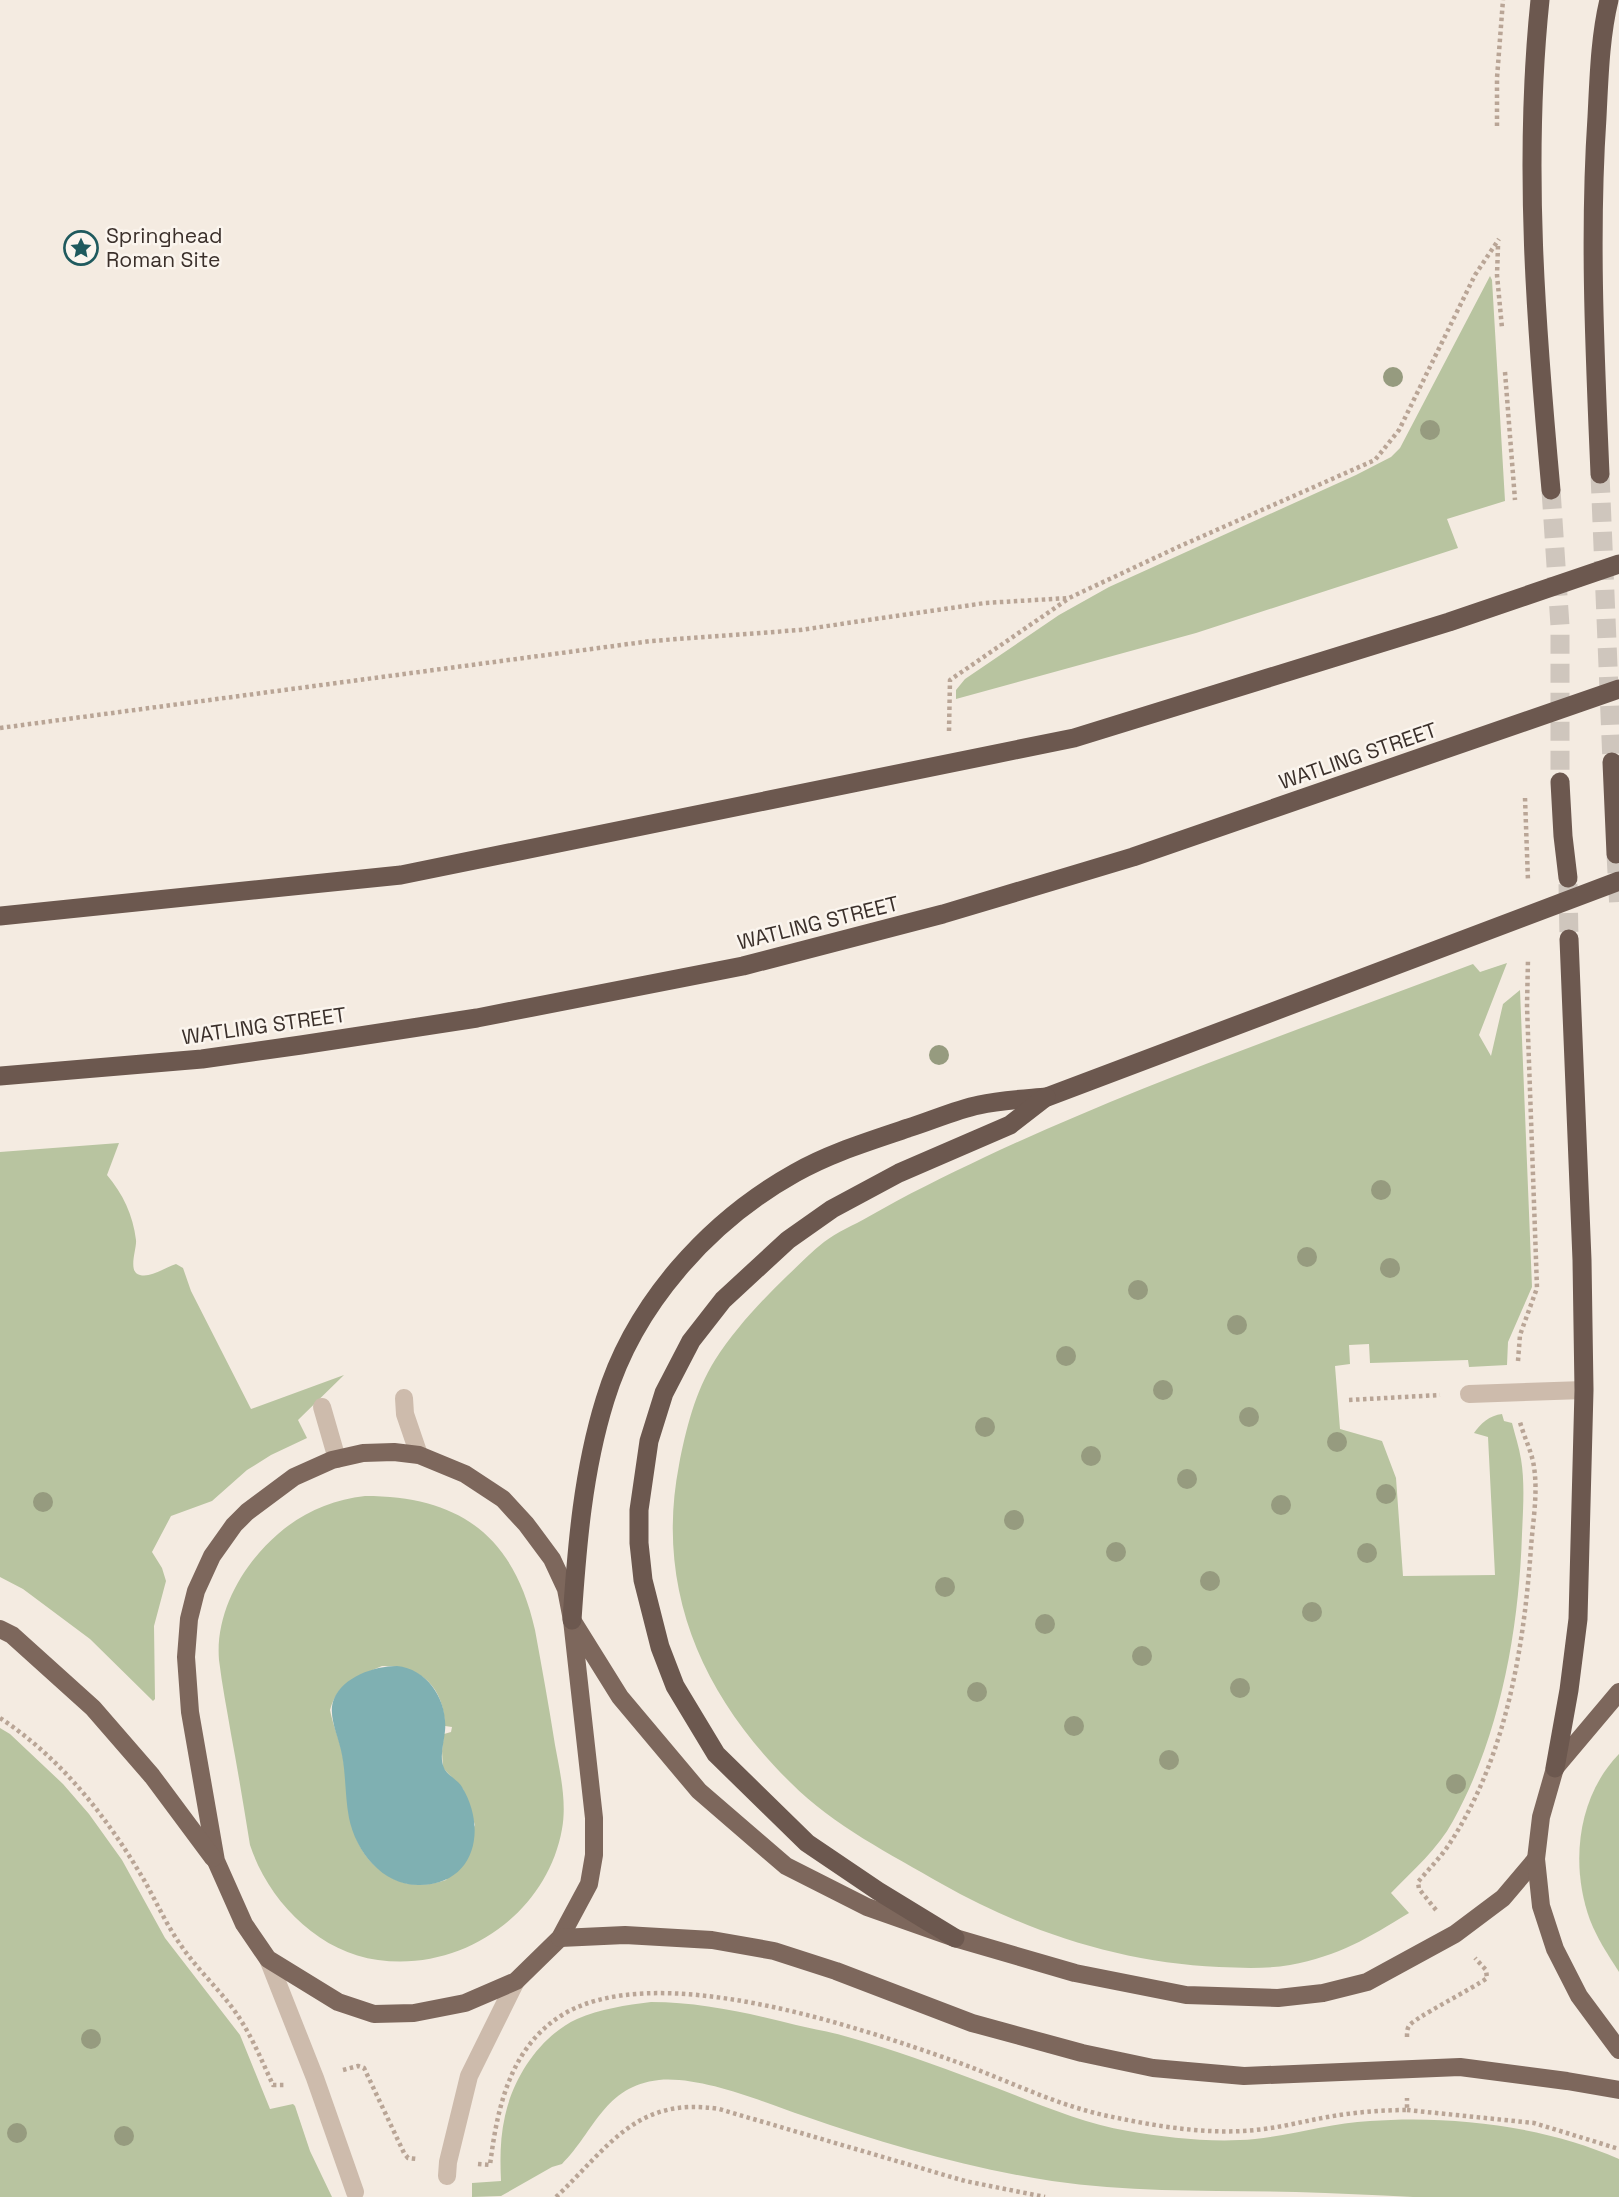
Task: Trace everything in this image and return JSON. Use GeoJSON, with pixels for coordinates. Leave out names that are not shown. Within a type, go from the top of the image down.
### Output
{"type":"FeatureCollection","features":[{"type":"Feature","properties":{"kind":"highway"},"geometry":{"type":"LineString","coordinates":[[1540,0],[1533,86],[1533,242],[1551,490]]}},
{"type":"Feature","properties":{"kind":"highway"},"geometry":{"type":"LineString","coordinates":[[1600,474],[1593,295],[1593,173],[1603,38],[1609,0]]}},
{"type":"Feature","properties":{"kind":"highway"},"geometry":{"type":"LineString","coordinates":[[0,916],[401,875],[1073,738],[1449,622],[1619,564]]}},
{"type":"Feature","properties":{"kind":"highway","name":"WATLING STREET"},"geometry":{"type":"LineString","coordinates":[[0,1076],[202,1059],[301,1045],[477,1018],[743,966],[943,914],[1120,861],[1619,689]]}},
{"type":"Feature","properties":{"kind":"highway"},"geometry":{"type":"LineString","coordinates":[[1612,762],[1616,854]]}},
{"type":"Feature","properties":{"kind":"highway"},"geometry":{"type":"LineString","coordinates":[[1560,782],[1568,878]]}},
{"type":"Feature","properties":{"kind":"highway"},"geometry":{"type":"LineString","coordinates":[[572,1620],[586,1479],[605,1399],[636,1330],[658,1295],[702,1242],[731,1215],[761,1193],[838,1152],[979,1105],[1047,1097],[1619,881]]}},
{"type":"Feature","properties":{"kind":"highway"},"geometry":{"type":"LineString","coordinates":[[1555,1768],[1578,1619],[1584,1390],[1582,1260],[1569,939]]}},
{"type":"Feature","properties":{"kind":"highway"},"geometry":{"type":"LineString","coordinates":[[955,1938],[807,1843],[716,1755],[675,1686],[660,1647],[643,1580],[639,1510],[649,1441],[664,1393],[691,1341],[723,1300],[788,1240],[832,1209],[899,1173],[1010,1125],[1047,1097]]}},
{"type":"Feature","properties":{"kind":"main road"},"geometry":{"type":"LineString","coordinates":[[0,1629],[12,1635],[93,1708],[152,1776],[216,1861],[244,1924],[268,1959],[338,2002],[374,2014],[414,2013],[465,2003],[516,1981],[560,1938],[589,1884],[594,1855],[594,1818],[572,1620],[566,1590],[557,1567],[518,1515],[484,1485],[441,1462],[419,1455],[382,1451],[337,1459],[294,1477],[234,1525],[212,1556],[196,1591],[187,1634],[187,1685],[192,1732],[216,1861]]}},
{"type":"Feature","properties":{"kind":"main road"},"geometry":{"type":"LineString","coordinates":[[572,1620],[620,1697],[699,1791],[786,1866],[867,1907],[955,1938],[1075,1973],[1186,1995],[1278,1998],[1323,1993],[1367,1982],[1455,1934],[1503,1898],[1536,1859]]}},
{"type":"Feature","properties":{"kind":"main road"},"geometry":{"type":"LineString","coordinates":[[1619,1692],[1555,1768],[1541,1817],[1536,1859],[1541,1906],[1555,1949],[1578,1996],[1619,2050]]}},
{"type":"Feature","properties":{"kind":"main road"},"geometry":{"type":"LineString","coordinates":[[560,1938],[625,1935],[712,1940],[774,1951],[836,1971],[972,2023],[1082,2053],[1153,2068],[1244,2076],[1460,2067],[1619,2090]]}},
{"type":"Feature","properties":{"kind":"street"},"geometry":{"type":"LineString","coordinates":[[1469,1394],[1584,1390]]}},
{"type":"Feature","properties":{"kind":"street"},"geometry":{"type":"LineString","coordinates":[[404,1398],[405,1414],[419,1455]]}},
{"type":"Feature","properties":{"kind":"street"},"geometry":{"type":"LineString","coordinates":[[322,1407],[337,1459]]}},
{"type":"Feature","properties":{"kind":"street"},"geometry":{"type":"LineString","coordinates":[[268,1959],[315,2078],[355,2192]]}},
{"type":"Feature","properties":{"kind":"street"},"geometry":{"type":"LineString","coordinates":[[447,2176],[469,2076],[516,1981]]}},
{"type":"Feature","properties":{"kind":"path"},"geometry":{"type":"LineString","coordinates":[[948,764],[950,680],[1069,598],[1375,460],[1399,430],[1475,275],[1499,239]]}},
{"type":"Feature","properties":{"kind":"path"},"geometry":{"type":"LineString","coordinates":[[0,728],[651,641],[800,630],[985,603],[1069,598]]}},
{"type":"Feature","properties":{"kind":"path"},"geometry":{"type":"LineString","coordinates":[[1525,798],[1528,889]]}},
{"type":"Feature","properties":{"kind":"path"},"geometry":{"type":"LineString","coordinates":[[1528,959],[1537,1281],[1535,1298],[1518,1345],[1520,1423],[1534,1468],[1534,1498]]}},
{"type":"Feature","properties":{"kind":"path"},"geometry":{"type":"LineString","coordinates":[[1349,1400],[1469,1394]]}},
{"type":"Feature","properties":{"kind":"path"},"geometry":{"type":"LineString","coordinates":[[0,1718],[60,1768],[109,1825],[178,1942],[235,2012],[260,2053],[273,2085],[282,2086]]}},
{"type":"Feature","properties":{"kind":"path"},"geometry":{"type":"LineString","coordinates":[[346,2069],[358,2066],[364,2068],[406,2157],[422,2160]]}},
{"type":"Feature","properties":{"kind":"path"},"geometry":{"type":"LineString","coordinates":[[556,2197],[622,2131],[649,2116],[691,2106],[719,2109],[965,2181],[1045,2197]]}},
{"type":"Feature","properties":{"kind":"path"},"geometry":{"type":"LineString","coordinates":[[1407,2110],[1534,2123],[1619,2149]]}},
{"type":"Feature","properties":{"kind":"green space"},"geometry":{"type":"Polygon","coordinates":[[[1490,276],[1505,501],[1447,519],[1458,548],[1196,633],[956,699],[956,690],[965,679],[1059,615],[1109,587],[1391,457],[1400,448],[1490,276]]]}},
{"type":"Feature","properties":{"kind":"green space"},"geometry":{"type":"Polygon","coordinates":[[[1507,963],[1479,1035],[1491,1056],[1503,1004],[1520,990],[1532,1287],[1508,1342],[1507,1365],[1469,1367],[1468,1360],[1370,1363],[1369,1344],[1349,1345],[1350,1364],[1335,1366],[1340,1429],[1382,1441],[1396,1478],[1403,1576],[1495,1575],[1488,1437],[1474,1433],[1486,1420],[1502,1414],[1504,1421],[1512,1423],[1521,1459],[1523,1496],[1520,1570],[1517,1607],[1504,1682],[1483,1754],[1453,1821],[1433,1850],[1391,1893],[1409,1913],[1338,1951],[1290,1965],[1263,1968],[1219,1967],[1146,1959],[1076,1942],[1007,1917],[942,1884],[825,1813],[791,1783],[733,1714],[710,1677],[693,1638],[680,1597],[674,1555],[673,1511],[679,1465],[688,1424],[708,1372],[739,1327],[777,1286],[829,1238],[911,1193],[985,1157],[1165,1080],[1473,964],[1480,972],[1507,963]]]}},
{"type":"Feature","properties":{"kind":"green space"},"geometry":{"type":"Polygon","coordinates":[[[119,1143],[107,1175],[130,1213],[136,1240],[134,1270],[144,1276],[176,1264],[183,1268],[191,1291],[251,1409],[344,1375],[298,1420],[307,1438],[247,1470],[212,1501],[171,1516],[152,1552],[166,1581],[154,1626],[153,1701],[90,1639],[23,1589],[0,1577],[0,1152],[119,1143]]]}},
{"type":"Feature","properties":{"kind":"green space"},"geometry":{"type":"Polygon","coordinates":[[[353,1498],[399,1498],[429,1504],[455,1514],[478,1528],[497,1546],[513,1569],[526,1597],[535,1630],[563,1798],[562,1829],[553,1860],[539,1887],[519,1911],[496,1931],[469,1946],[440,1957],[409,1961],[378,1960],[356,1955],[316,1935],[298,1920],[269,1885],[250,1845],[219,1660],[219,1642],[227,1607],[243,1574],[278,1534],[308,1513],[353,1498]],[[382,1666],[349,1682],[338,1693],[330,1710],[343,1757],[352,1826],[366,1855],[377,1868],[400,1882],[433,1884],[446,1880],[475,1825],[463,1789],[443,1768],[444,1734],[451,1732],[452,1727],[445,1726],[444,1712],[435,1689],[418,1674],[382,1666]]]}},
{"type":"Feature","properties":{"kind":"green space"},"geometry":{"type":"Polygon","coordinates":[[[0,1728],[10,1734],[63,1784],[89,1814],[122,1860],[165,1938],[240,2035],[270,2109],[293,2104],[295,2106],[310,2151],[332,2197],[0,2197],[0,1728]]]}},
{"type":"Feature","properties":{"kind":"green space"},"geometry":{"type":"Polygon","coordinates":[[[1619,1754],[1619,1972],[1590,1920],[1580,1877],[1579,1855],[1581,1832],[1594,1790],[1619,1754]]]}},
{"type":"Feature","properties":{"kind":"green space"},"geometry":{"type":"Polygon","coordinates":[[[651,2002],[724,2009],[842,2035],[913,2057],[1071,2116],[1144,2134],[1239,2140],[1355,2122],[1401,2120],[1465,2122],[1529,2131],[1560,2138],[1619,2159],[1619,2197],[1413,2197],[1082,2185],[1021,2176],[926,2154],[732,2091],[694,2082],[659,2080],[640,2084],[613,2101],[562,2164],[501,2196],[472,2197],[472,2183],[501,2181],[501,2140],[509,2102],[514,2087],[540,2047],[564,2026],[577,2019],[613,2008],[651,2002]]]}},
{"type":"Feature","properties":{"kind":"water"},"geometry":{"type":"Polygon","coordinates":[[[397,1666],[418,1673],[434,1688],[445,1720],[442,1755],[445,1771],[462,1787],[474,1819],[471,1851],[464,1864],[454,1875],[439,1882],[420,1885],[394,1880],[383,1873],[373,1865],[358,1843],[349,1818],[342,1755],[332,1712],[338,1691],[352,1679],[379,1668],[397,1666]]]}},
{"type":"Feature","properties":{"kind":"tunnel"},"geometry":{"type":"LineString","coordinates":[[1600,474],[1612,762]]}},
{"type":"Feature","properties":{"kind":"tunnel"},"geometry":{"type":"LineString","coordinates":[[1551,490],[1560,626],[1560,782]]}},
{"type":"Feature","properties":{"kind":"tunnel"},"geometry":{"type":"LineString","coordinates":[[1616,854],[1619,910]]}},
{"type":"Feature","properties":{"kind":"tunnel"},"geometry":{"type":"LineString","coordinates":[[1568,884],[1569,939]]}},
{"type":"Feature","properties":{"kind":"place","name":"Springhead Roman Site"},"geometry":{"type":"Point","coordinates":[81,248]}}]}
